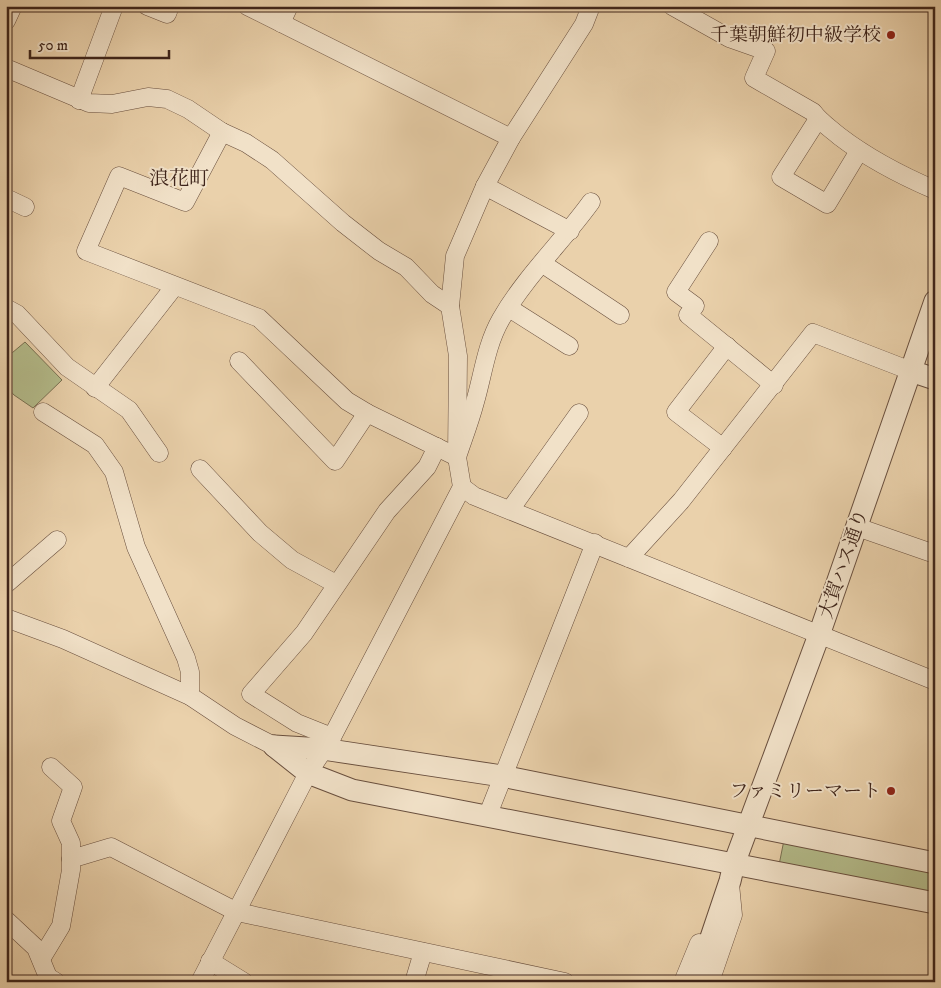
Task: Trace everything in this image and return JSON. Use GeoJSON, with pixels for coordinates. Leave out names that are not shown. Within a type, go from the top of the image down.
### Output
{"type":"FeatureCollection","features":[{"type":"Feature","properties":{"kind":"street"},"geometry":{"type":"LineString","coordinates":[[6,21],[13,6]]}},
{"type":"Feature","properties":{"kind":"street"},"geometry":{"type":"LineString","coordinates":[[80,100],[114,6]]}},
{"type":"Feature","properties":{"kind":"street"},"geometry":{"type":"LineString","coordinates":[[147,6],[167,14],[170,6]]}},
{"type":"Feature","properties":{"kind":"street"},"geometry":{"type":"LineString","coordinates":[[247,6],[511,138]]}},
{"type":"Feature","properties":{"kind":"street"},"geometry":{"type":"LineString","coordinates":[[281,23],[289,6]]}},
{"type":"Feature","properties":{"kind":"street"},"geometry":{"type":"LineString","coordinates":[[200,982],[308,773],[328,743],[462,487],[457,457],[458,356],[450,306],[455,256],[485,186],[511,138],[584,24],[586,8]]}},
{"type":"Feature","properties":{"kind":"street"},"geometry":{"type":"LineString","coordinates":[[678,8],[729,38],[766,51],[754,78],[813,112],[818,119],[859,151],[898,174],[935,190]]}},
{"type":"Feature","properties":{"kind":"street"},"geometry":{"type":"LineString","coordinates":[[6,68],[89,103],[112,104],[148,97],[167,99],[188,109],[222,132],[246,143],[272,160],[343,223],[380,251],[406,267],[432,294],[450,306]]}},
{"type":"Feature","properties":{"kind":"street"},"geometry":{"type":"LineString","coordinates":[[818,119],[781,177],[827,204],[859,151]]}},
{"type":"Feature","properties":{"kind":"street"},"geometry":{"type":"LineString","coordinates":[[222,132],[185,202],[119,176],[86,251],[174,287],[259,318],[347,401],[367,413],[457,457]]}},
{"type":"Feature","properties":{"kind":"street"},"geometry":{"type":"LineString","coordinates":[[485,186],[570,231]]}},
{"type":"Feature","properties":{"kind":"street"},"geometry":{"type":"LineString","coordinates":[[6,198],[25,207]]}},
{"type":"Feature","properties":{"kind":"street"},"geometry":{"type":"LineString","coordinates":[[457,457],[475,403],[489,345],[501,319],[591,202]]}},
{"type":"Feature","properties":{"kind":"street"},"geometry":{"type":"LineString","coordinates":[[709,241],[676,292],[695,306],[688,316],[774,384]]}},
{"type":"Feature","properties":{"kind":"street"},"geometry":{"type":"LineString","coordinates":[[543,264],[620,315]]}},
{"type":"Feature","properties":{"kind":"street"},"geometry":{"type":"LineString","coordinates":[[95,388],[174,287]]}},
{"type":"Feature","properties":{"kind":"street","name":"大賀ハス通り"},"geometry":{"type":"LineString","coordinates":[[696,982],[732,873],[819,636],[935,301]]}},
{"type":"Feature","properties":{"kind":"street"},"geometry":{"type":"LineString","coordinates":[[6,308],[17,314],[67,368],[129,410],[159,453]]}},
{"type":"Feature","properties":{"kind":"street"},"geometry":{"type":"LineString","coordinates":[[508,308],[569,346]]}},
{"type":"Feature","properties":{"kind":"street"},"geometry":{"type":"LineString","coordinates":[[629,558],[681,501],[813,333],[935,379]]}},
{"type":"Feature","properties":{"kind":"street"},"geometry":{"type":"LineString","coordinates":[[723,448],[676,412],[727,346]]}},
{"type":"Feature","properties":{"kind":"street"},"geometry":{"type":"LineString","coordinates":[[239,361],[335,462],[367,413]]}},
{"type":"Feature","properties":{"kind":"street"},"geometry":{"type":"LineString","coordinates":[[43,412],[95,445],[114,472],[136,547],[186,658],[190,672],[190,696]]}},
{"type":"Feature","properties":{"kind":"street"},"geometry":{"type":"LineString","coordinates":[[510,510],[579,413]]}},
{"type":"Feature","properties":{"kind":"street"},"geometry":{"type":"LineString","coordinates":[[328,743],[251,694],[304,633],[387,511],[427,467],[437,447]]}},
{"type":"Feature","properties":{"kind":"street"},"geometry":{"type":"LineString","coordinates":[[200,469],[260,533],[292,560],[336,584]]}},
{"type":"Feature","properties":{"kind":"street"},"geometry":{"type":"LineString","coordinates":[[462,487],[474,496],[935,681]]}},
{"type":"Feature","properties":{"kind":"street"},"geometry":{"type":"LineString","coordinates":[[857,527],[929,552]]}},
{"type":"Feature","properties":{"kind":"street"},"geometry":{"type":"LineString","coordinates":[[6,584],[57,540]]}},
{"type":"Feature","properties":{"kind":"street"},"geometry":{"type":"LineString","coordinates":[[487,817],[595,543]]}},
{"type":"Feature","properties":{"kind":"street"},"geometry":{"type":"LineString","coordinates":[[6,618],[63,639],[190,696],[235,726],[274,746],[308,773],[352,790],[487,817],[732,873],[935,903]]}},
{"type":"Feature","properties":{"kind":"street"},"geometry":{"type":"LineString","coordinates":[[274,746],[328,743],[935,863]]}},
{"type":"Feature","properties":{"kind":"street"},"geometry":{"type":"LineString","coordinates":[[40,959],[61,926],[71,859],[71,843],[61,821],[73,788],[51,767]]}},
{"type":"Feature","properties":{"kind":"street"},"geometry":{"type":"LineString","coordinates":[[71,859],[111,847],[237,912],[565,982]]}},
{"type":"Feature","properties":{"kind":"street"},"geometry":{"type":"LineString","coordinates":[[683,982],[696,953],[709,910],[732,873]]}},
{"type":"Feature","properties":{"kind":"street"},"geometry":{"type":"LineString","coordinates":[[710,982],[733,914],[732,873]]}},
{"type":"Feature","properties":{"kind":"street"},"geometry":{"type":"LineString","coordinates":[[6,920],[36,948],[48,977],[56,982]]}},
{"type":"Feature","properties":{"kind":"street"},"geometry":{"type":"LineString","coordinates":[[414,982],[423,952]]}},
{"type":"Feature","properties":{"kind":"street"},"geometry":{"type":"LineString","coordinates":[[210,961],[244,982]]}},
{"type":"Feature","properties":{"kind":"green space"},"geometry":{"type":"Polygon","coordinates":[[[25,342],[62,380],[33,408],[14,395],[6,386],[6,358],[25,342]]]}},
{"type":"Feature","properties":{"kind":"green space"},"geometry":{"type":"Polygon","coordinates":[[[784,840],[935,870],[935,896],[779,865],[784,840]]]}},
{"type":"Feature","properties":{"kind":"railway"},"geometry":{"type":"LineString","coordinates":[[6,976],[16,982]]}},
{"type":"Feature","properties":{"kind":"place","name":"千葉朝鮮初中級学校"},"geometry":{"type":"Point","coordinates":[891,35]}},
{"type":"Feature","properties":{"kind":"place","name":"ファミリーマート"},"geometry":{"type":"Point","coordinates":[891,791]}},
{"type":"Feature","properties":{"kind":"district","name":"浪花町"},"geometry":{"type":"Point","coordinates":[179,179]}}]}
